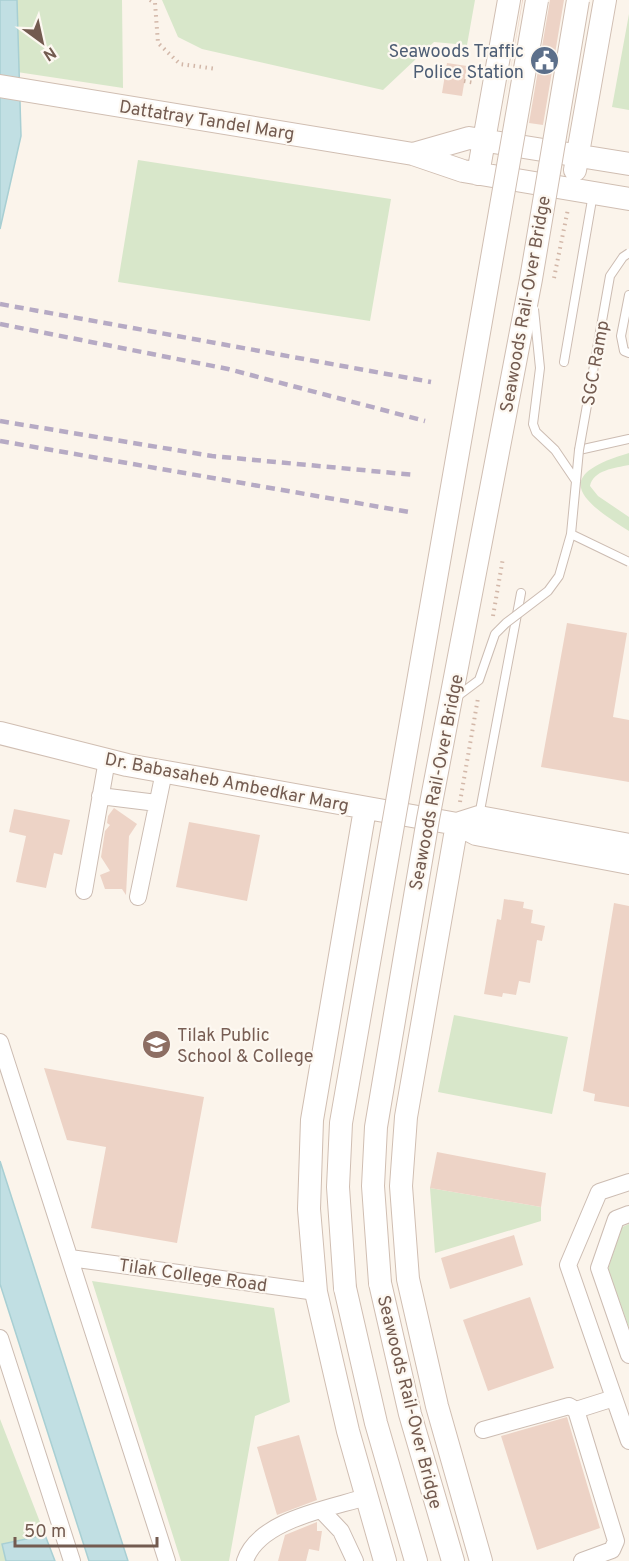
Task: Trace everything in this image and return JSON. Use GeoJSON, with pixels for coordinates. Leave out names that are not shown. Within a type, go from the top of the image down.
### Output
{"type":"FeatureCollection","features":[{"type":"Feature","properties":{"kind":"main road"},"geometry":{"type":"LineString","coordinates":[[478,174],[509,0]]}},
{"type":"Feature","properties":{"kind":"main road","name":"Seawoods Rail-Over Bridge"},"geometry":{"type":"LineString","coordinates":[[416,1561],[376,1423],[345,1288],[338,1186],[341,1123],[537,0]]}},
{"type":"Feature","properties":{"kind":"main road","name":"Seawoods Rail-Over Bridge"},"geometry":{"type":"LineString","coordinates":[[453,1561],[410,1414],[380,1283],[373,1186],[376,1127],[451,701],[542,282],[578,0]]}},
{"type":"Feature","properties":{"kind":"main road"},"geometry":{"type":"LineString","coordinates":[[578,197],[578,156],[605,0]]}},
{"type":"Feature","properties":{"kind":"main road","name":"Dattatray Tandel Marg"},"geometry":{"type":"LineString","coordinates":[[0,87],[413,154],[478,174],[578,197],[629,199]]}},
{"type":"Feature","properties":{"kind":"main road"},"geometry":{"type":"LineString","coordinates":[[413,154],[469,138],[629,164]]}},
{"type":"Feature","properties":{"kind":"main road","name":"Dr. Babasaheb Ambedkar Marg"},"geometry":{"type":"LineString","coordinates":[[0,733],[164,772],[457,824],[476,834],[629,863]]}},
{"type":"Feature","properties":{"kind":"main road"},"geometry":{"type":"LineString","coordinates":[[365,808],[310,1142],[309,1209],[316,1292],[338,1391],[385,1561]]}},
{"type":"Feature","properties":{"kind":"main road","name":"Dr. Babasaheb Ambedkar Marg"},"geometry":{"type":"LineString","coordinates":[[457,824],[479,817],[629,845]]}},
{"type":"Feature","properties":{"kind":"main road"},"geometry":{"type":"LineString","coordinates":[[457,824],[404,1130],[402,1206],[408,1279],[426,1363],[481,1561]]}},
{"type":"Feature","properties":{"kind":"street"},"geometry":{"type":"LineString","coordinates":[[84,891],[107,760]]}},
{"type":"Feature","properties":{"kind":"street"},"geometry":{"type":"LineString","coordinates":[[138,897],[164,772]]}},
{"type":"Feature","properties":{"kind":"street"},"geometry":{"type":"LineString","coordinates":[[100,796],[157,803]]}},
{"type":"Feature","properties":{"kind":"street"},"geometry":{"type":"LineString","coordinates":[[0,1041],[167,1561]]}},
{"type":"Feature","properties":{"kind":"street"},"geometry":{"type":"LineString","coordinates":[[629,1182],[599,1192],[568,1265],[629,1441]]}},
{"type":"Feature","properties":{"kind":"street"},"geometry":{"type":"LineString","coordinates":[[629,1214],[616,1219],[599,1268],[629,1355]]}},
{"type":"Feature","properties":{"kind":"street"},"geometry":{"type":"LineString","coordinates":[[580,1237],[607,1246]]}},
{"type":"Feature","properties":{"kind":"street","name":"Tilak College Road"},"geometry":{"type":"LineString","coordinates":[[69,1258],[316,1292]]}},
{"type":"Feature","properties":{"kind":"street"},"geometry":{"type":"LineString","coordinates":[[0,1338],[72,1561]]}},
{"type":"Feature","properties":{"kind":"street"},"geometry":{"type":"LineString","coordinates":[[576,1410],[614,1398]]}},
{"type":"Feature","properties":{"kind":"street"},"geometry":{"type":"LineString","coordinates":[[483,1430],[569,1406],[576,1410],[616,1541],[612,1550],[582,1561]]}},
{"type":"Feature","properties":{"kind":"street"},"geometry":{"type":"LineString","coordinates":[[245,1561],[249,1549],[272,1528],[366,1497]]}},
{"type":"Feature","properties":{"kind":"street"},"geometry":{"type":"LineString","coordinates":[[322,1511],[341,1531],[355,1561]]}},
{"type":"Feature","properties":{"kind":"lane"},"geometry":{"type":"LineString","coordinates":[[564,362],[578,197]]}},
{"type":"Feature","properties":{"kind":"lane","name":"SGC Ramp"},"geometry":{"type":"LineString","coordinates":[[451,701],[479,680],[495,634],[549,591],[559,576],[571,534],[579,450],[610,276],[623,257],[629,253]]}},
{"type":"Feature","properties":{"kind":"lane"},"geometry":{"type":"LineString","coordinates":[[542,282],[540,368],[533,424],[536,432],[555,450],[576,481]]}},
{"type":"Feature","properties":{"kind":"lane"},"geometry":{"type":"LineString","coordinates":[[629,295],[621,336],[624,351],[629,353]]}},
{"type":"Feature","properties":{"kind":"lane"},"geometry":{"type":"LineString","coordinates":[[579,450],[629,439]]}},
{"type":"Feature","properties":{"kind":"lane"},"geometry":{"type":"LineString","coordinates":[[571,534],[629,562]]}},
{"type":"Feature","properties":{"kind":"lane"},"geometry":{"type":"LineString","coordinates":[[479,817],[521,593]]}},
{"type":"Feature","properties":{"kind":"path"},"geometry":{"type":"LineString","coordinates":[[150,0],[155,3],[158,43],[180,64],[217,69]]}},
{"type":"Feature","properties":{"kind":"path"},"geometry":{"type":"LineString","coordinates":[[542,282],[578,197]]}},
{"type":"Feature","properties":{"kind":"path"},"geometry":{"type":"LineString","coordinates":[[500,576],[503,558]]}},
{"type":"Feature","properties":{"kind":"green space"},"geometry":{"type":"Polygon","coordinates":[[[17,0],[122,0],[123,88],[17,72],[17,0]]]}},
{"type":"Feature","properties":{"kind":"green space"},"geometry":{"type":"Polygon","coordinates":[[[162,0],[475,0],[467,45],[434,42],[383,90],[202,49],[178,37],[162,0]]]}},
{"type":"Feature","properties":{"kind":"green space"},"geometry":{"type":"Polygon","coordinates":[[[629,14],[629,110],[612,107],[629,14]]]}},
{"type":"Feature","properties":{"kind":"green space"},"geometry":{"type":"Polygon","coordinates":[[[138,160],[391,199],[370,321],[118,282],[138,160]]]}},
{"type":"Feature","properties":{"kind":"green space"},"geometry":{"type":"Polygon","coordinates":[[[629,453],[629,465],[600,473],[595,476],[590,486],[598,496],[629,517],[629,531],[596,508],[586,498],[581,488],[582,479],[590,470],[605,461],[629,453]]]}},
{"type":"Feature","properties":{"kind":"green space"},"geometry":{"type":"Polygon","coordinates":[[[454,1015],[568,1037],[552,1114],[438,1092],[454,1015]]]}},
{"type":"Feature","properties":{"kind":"green space"},"geometry":{"type":"Polygon","coordinates":[[[430,1188],[541,1207],[541,1221],[435,1253],[430,1188]]]}},
{"type":"Feature","properties":{"kind":"green space"},"geometry":{"type":"Polygon","coordinates":[[[629,1224],[629,1328],[608,1269],[622,1227],[629,1224]]]}},
{"type":"Feature","properties":{"kind":"green space"},"geometry":{"type":"Polygon","coordinates":[[[92,1281],[274,1308],[290,1402],[255,1416],[229,1561],[181,1561],[92,1281]]]}},
{"type":"Feature","properties":{"kind":"green space"},"geometry":{"type":"Polygon","coordinates":[[[0,1419],[45,1535],[2,1544],[6,1561],[0,1561],[0,1419]]]}},
{"type":"Feature","properties":{"kind":"water"},"geometry":{"type":"Polygon","coordinates":[[[0,0],[17,0],[21,136],[0,229],[0,0]]]}},
{"type":"Feature","properties":{"kind":"water"},"geometry":{"type":"Polygon","coordinates":[[[0,1161],[128,1561],[89,1561],[0,1284],[0,1161]]]}},
{"type":"Feature","properties":{"kind":"water"},"geometry":{"type":"Polygon","coordinates":[[[45,1535],[55,1561],[6,1561],[2,1544],[45,1535]]]}},
{"type":"Feature","properties":{"kind":"building"},"geometry":{"type":"Polygon","coordinates":[[[523,0],[502,118],[522,2],[523,0]]]}},
{"type":"Feature","properties":{"kind":"building"},"geometry":{"type":"Polygon","coordinates":[[[550,0],[564,0],[543,125],[529,123],[550,0]]]}},
{"type":"Feature","properties":{"kind":"building"},"geometry":{"type":"Polygon","coordinates":[[[447,63],[467,66],[462,96],[442,93],[447,63]]]}},
{"type":"Feature","properties":{"kind":"building"},"geometry":{"type":"Polygon","coordinates":[[[567,623],[627,633],[613,717],[629,720],[629,782],[541,767],[567,623]]]}},
{"type":"Feature","properties":{"kind":"building"},"geometry":{"type":"Polygon","coordinates":[[[114,808],[137,824],[129,836],[126,895],[122,889],[105,889],[100,875],[110,871],[101,857],[105,831],[110,825],[107,823],[108,816],[114,808]]]}},
{"type":"Feature","properties":{"kind":"building"},"geometry":{"type":"Polygon","coordinates":[[[14,809],[70,820],[62,855],[54,853],[46,888],[16,882],[26,836],[9,832],[14,809]]]}},
{"type":"Feature","properties":{"kind":"building"},"geometry":{"type":"Polygon","coordinates":[[[189,822],[260,835],[247,901],[176,887],[189,822]]]}},
{"type":"Feature","properties":{"kind":"building"},"geometry":{"type":"Polygon","coordinates":[[[504,899],[524,902],[523,908],[533,910],[531,923],[545,926],[542,941],[537,940],[530,983],[519,981],[516,995],[503,993],[502,997],[484,994],[497,919],[501,920],[504,899]]]}},
{"type":"Feature","properties":{"kind":"building"},"geometry":{"type":"Polygon","coordinates":[[[614,903],[629,906],[629,1107],[594,1101],[595,1094],[583,1091],[614,903]]]}},
{"type":"Feature","properties":{"kind":"building"},"geometry":{"type":"Polygon","coordinates":[[[44,1068],[204,1097],[177,1243],[91,1228],[106,1147],[67,1140],[44,1068]]]}},
{"type":"Feature","properties":{"kind":"building"},"geometry":{"type":"Polygon","coordinates":[[[437,1152],[546,1173],[541,1207],[430,1188],[437,1152]]]}},
{"type":"Feature","properties":{"kind":"building"},"geometry":{"type":"Polygon","coordinates":[[[514,1235],[523,1265],[450,1289],[441,1258],[514,1235]]]}},
{"type":"Feature","properties":{"kind":"building"},"geometry":{"type":"Polygon","coordinates":[[[530,1297],[554,1368],[488,1391],[463,1320],[530,1297]]]}},
{"type":"Feature","properties":{"kind":"building"},"geometry":{"type":"Polygon","coordinates":[[[567,1417],[600,1528],[537,1550],[501,1436],[567,1417]]]}},
{"type":"Feature","properties":{"kind":"building"},"geometry":{"type":"Polygon","coordinates":[[[299,1435],[317,1500],[277,1515],[257,1447],[299,1435]]]}},
{"type":"Feature","properties":{"kind":"building"},"geometry":{"type":"Polygon","coordinates":[[[317,1522],[317,1531],[322,1531],[319,1551],[309,1549],[306,1561],[278,1561],[285,1535],[317,1522]]]}},
{"type":"Feature","properties":{"kind":"railway"},"geometry":{"type":"LineString","coordinates":[[0,304],[431,382]]}},
{"type":"Feature","properties":{"kind":"railway"},"geometry":{"type":"LineString","coordinates":[[0,324],[228,369],[425,421]]}},
{"type":"Feature","properties":{"kind":"railway"},"geometry":{"type":"LineString","coordinates":[[0,421],[212,456],[415,475]]}},
{"type":"Feature","properties":{"kind":"railway"},"geometry":{"type":"LineString","coordinates":[[0,441],[409,512]]}},
{"type":"Feature","properties":{"kind":"place","name":"Seawoods Traffic Police Station"},"geometry":{"type":"Point","coordinates":[545,61]}},
{"type":"Feature","properties":{"kind":"place","name":"Tilak Public School & College"},"geometry":{"type":"Point","coordinates":[156,1045]}}]}
